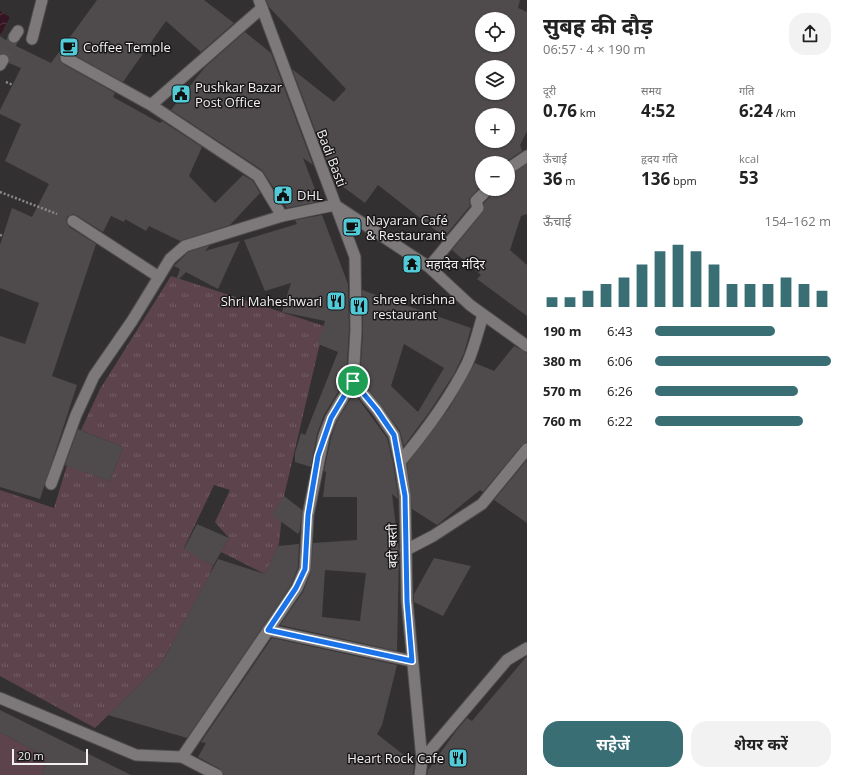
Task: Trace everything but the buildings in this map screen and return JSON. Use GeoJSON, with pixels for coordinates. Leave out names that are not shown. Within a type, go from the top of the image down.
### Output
{"type":"FeatureCollection","features":[{"type":"Feature","properties":{"kind":"street"},"geometry":{"type":"LineString","coordinates":[[32,39],[42,0]]}},
{"type":"Feature","properties":{"kind":"street"},"geometry":{"type":"LineString","coordinates":[[151,105],[260,4]]}},
{"type":"Feature","properties":{"kind":"street","name":"Badi Basti"},"geometry":{"type":"LineString","coordinates":[[260,4],[355,257],[356,330],[353,381]]}},
{"type":"Feature","properties":{"kind":"street"},"geometry":{"type":"LineString","coordinates":[[66,58],[151,105],[258,176],[282,216]]}},
{"type":"Feature","properties":{"kind":"street"},"geometry":{"type":"LineString","coordinates":[[515,163],[527,156]]}},
{"type":"Feature","properties":{"kind":"street"},"geometry":{"type":"LineString","coordinates":[[429,267],[469,216],[478,208],[476,201],[481,196]]}},
{"type":"Feature","properties":{"kind":"street"},"geometry":{"type":"LineString","coordinates":[[51,484],[76,415],[94,376],[132,321],[170,259],[185,246],[282,216],[335,205],[429,267],[470,305],[527,346]]}},
{"type":"Feature","properties":{"kind":"street"},"geometry":{"type":"LineString","coordinates":[[73,221],[159,277]]}},
{"type":"Feature","properties":{"kind":"street"},"geometry":{"type":"LineString","coordinates":[[400,462],[425,433],[467,363],[483,315]]}},
{"type":"Feature","properties":{"kind":"street"},"geometry":{"type":"LineString","coordinates":[[182,757],[296,588],[305,569],[308,515],[318,456],[331,418],[353,381]]}},
{"type":"Feature","properties":{"kind":"street","name":"बदी बस्ती"},"geometry":{"type":"LineString","coordinates":[[353,381],[377,410],[394,435],[400,462],[405,496],[407,601],[422,760],[421,774]]}},
{"type":"Feature","properties":{"kind":"street"},"geometry":{"type":"LineString","coordinates":[[406,550],[433,536],[482,504],[527,449]]}},
{"type":"Feature","properties":{"kind":"street"},"geometry":{"type":"LineString","coordinates":[[268,630],[412,661]]}},
{"type":"Feature","properties":{"kind":"street"},"geometry":{"type":"LineString","coordinates":[[422,760],[507,660],[527,648]]}},
{"type":"Feature","properties":{"kind":"street"},"geometry":{"type":"LineString","coordinates":[[0,698],[136,755],[182,757],[217,775]]}},
{"type":"Feature","properties":{"kind":"path"},"geometry":{"type":"LineString","coordinates":[[0,192],[73,221]]}},
{"type":"Feature","properties":{"kind":"green space"},"geometry":{"type":"Polygon","coordinates":[[[171,276],[324,326],[284,496],[279,544],[265,574],[221,552],[229,538],[215,522],[230,490],[214,485],[184,548],[213,566],[207,580],[161,664],[95,728],[0,676],[0,490],[54,508],[67,465],[110,481],[123,447],[81,430],[100,389],[171,276]]]}},
{"type":"Feature","properties":{"kind":"green space"},"geometry":{"type":"Polygon","coordinates":[[[0,732],[47,758],[42,775],[0,775],[0,732]]]}},
{"type":"Feature","properties":{"kind":"water"},"geometry":{"type":"Polygon","coordinates":[[[0,11],[10,17],[0,36],[0,11]]]}},
{"type":"Feature","properties":{"kind":"tunnel"},"geometry":{"type":"LineString","coordinates":[[3,60],[14,37]]}},
{"type":"Feature","properties":{"kind":"place","name":"Coffee Temple"},"geometry":{"type":"Point","coordinates":[69,47]}},
{"type":"Feature","properties":{"kind":"place","name":"Pushkar Bazar Post Office"},"geometry":{"type":"Point","coordinates":[181,94]}},
{"type":"Feature","properties":{"kind":"place","name":"DHL"},"geometry":{"type":"Point","coordinates":[283,195]}},
{"type":"Feature","properties":{"kind":"place","name":"Nayaran Café & Restaurant"},"geometry":{"type":"Point","coordinates":[352,227]}},
{"type":"Feature","properties":{"kind":"place","name":"महादेव मंदिर"},"geometry":{"type":"Point","coordinates":[412,264]}},
{"type":"Feature","properties":{"kind":"place","name":"Shri Maheshwari"},"geometry":{"type":"Point","coordinates":[336,301]}},
{"type":"Feature","properties":{"kind":"place","name":"shree krishna restaurant"},"geometry":{"type":"Point","coordinates":[359,306]}},
{"type":"Feature","properties":{"kind":"place","name":"Heart Rock Cafe"},"geometry":{"type":"Point","coordinates":[458,758]}},
{"type":"Feature","properties":{"kind":"route"},"geometry":{"type":"LineString","coordinates":[[353,381],[377,410],[394,435],[400,462],[405,496],[407,601],[412,661],[268,630],[296,588],[305,569],[308,515],[318,456],[331,418],[353,381]]}}]}
